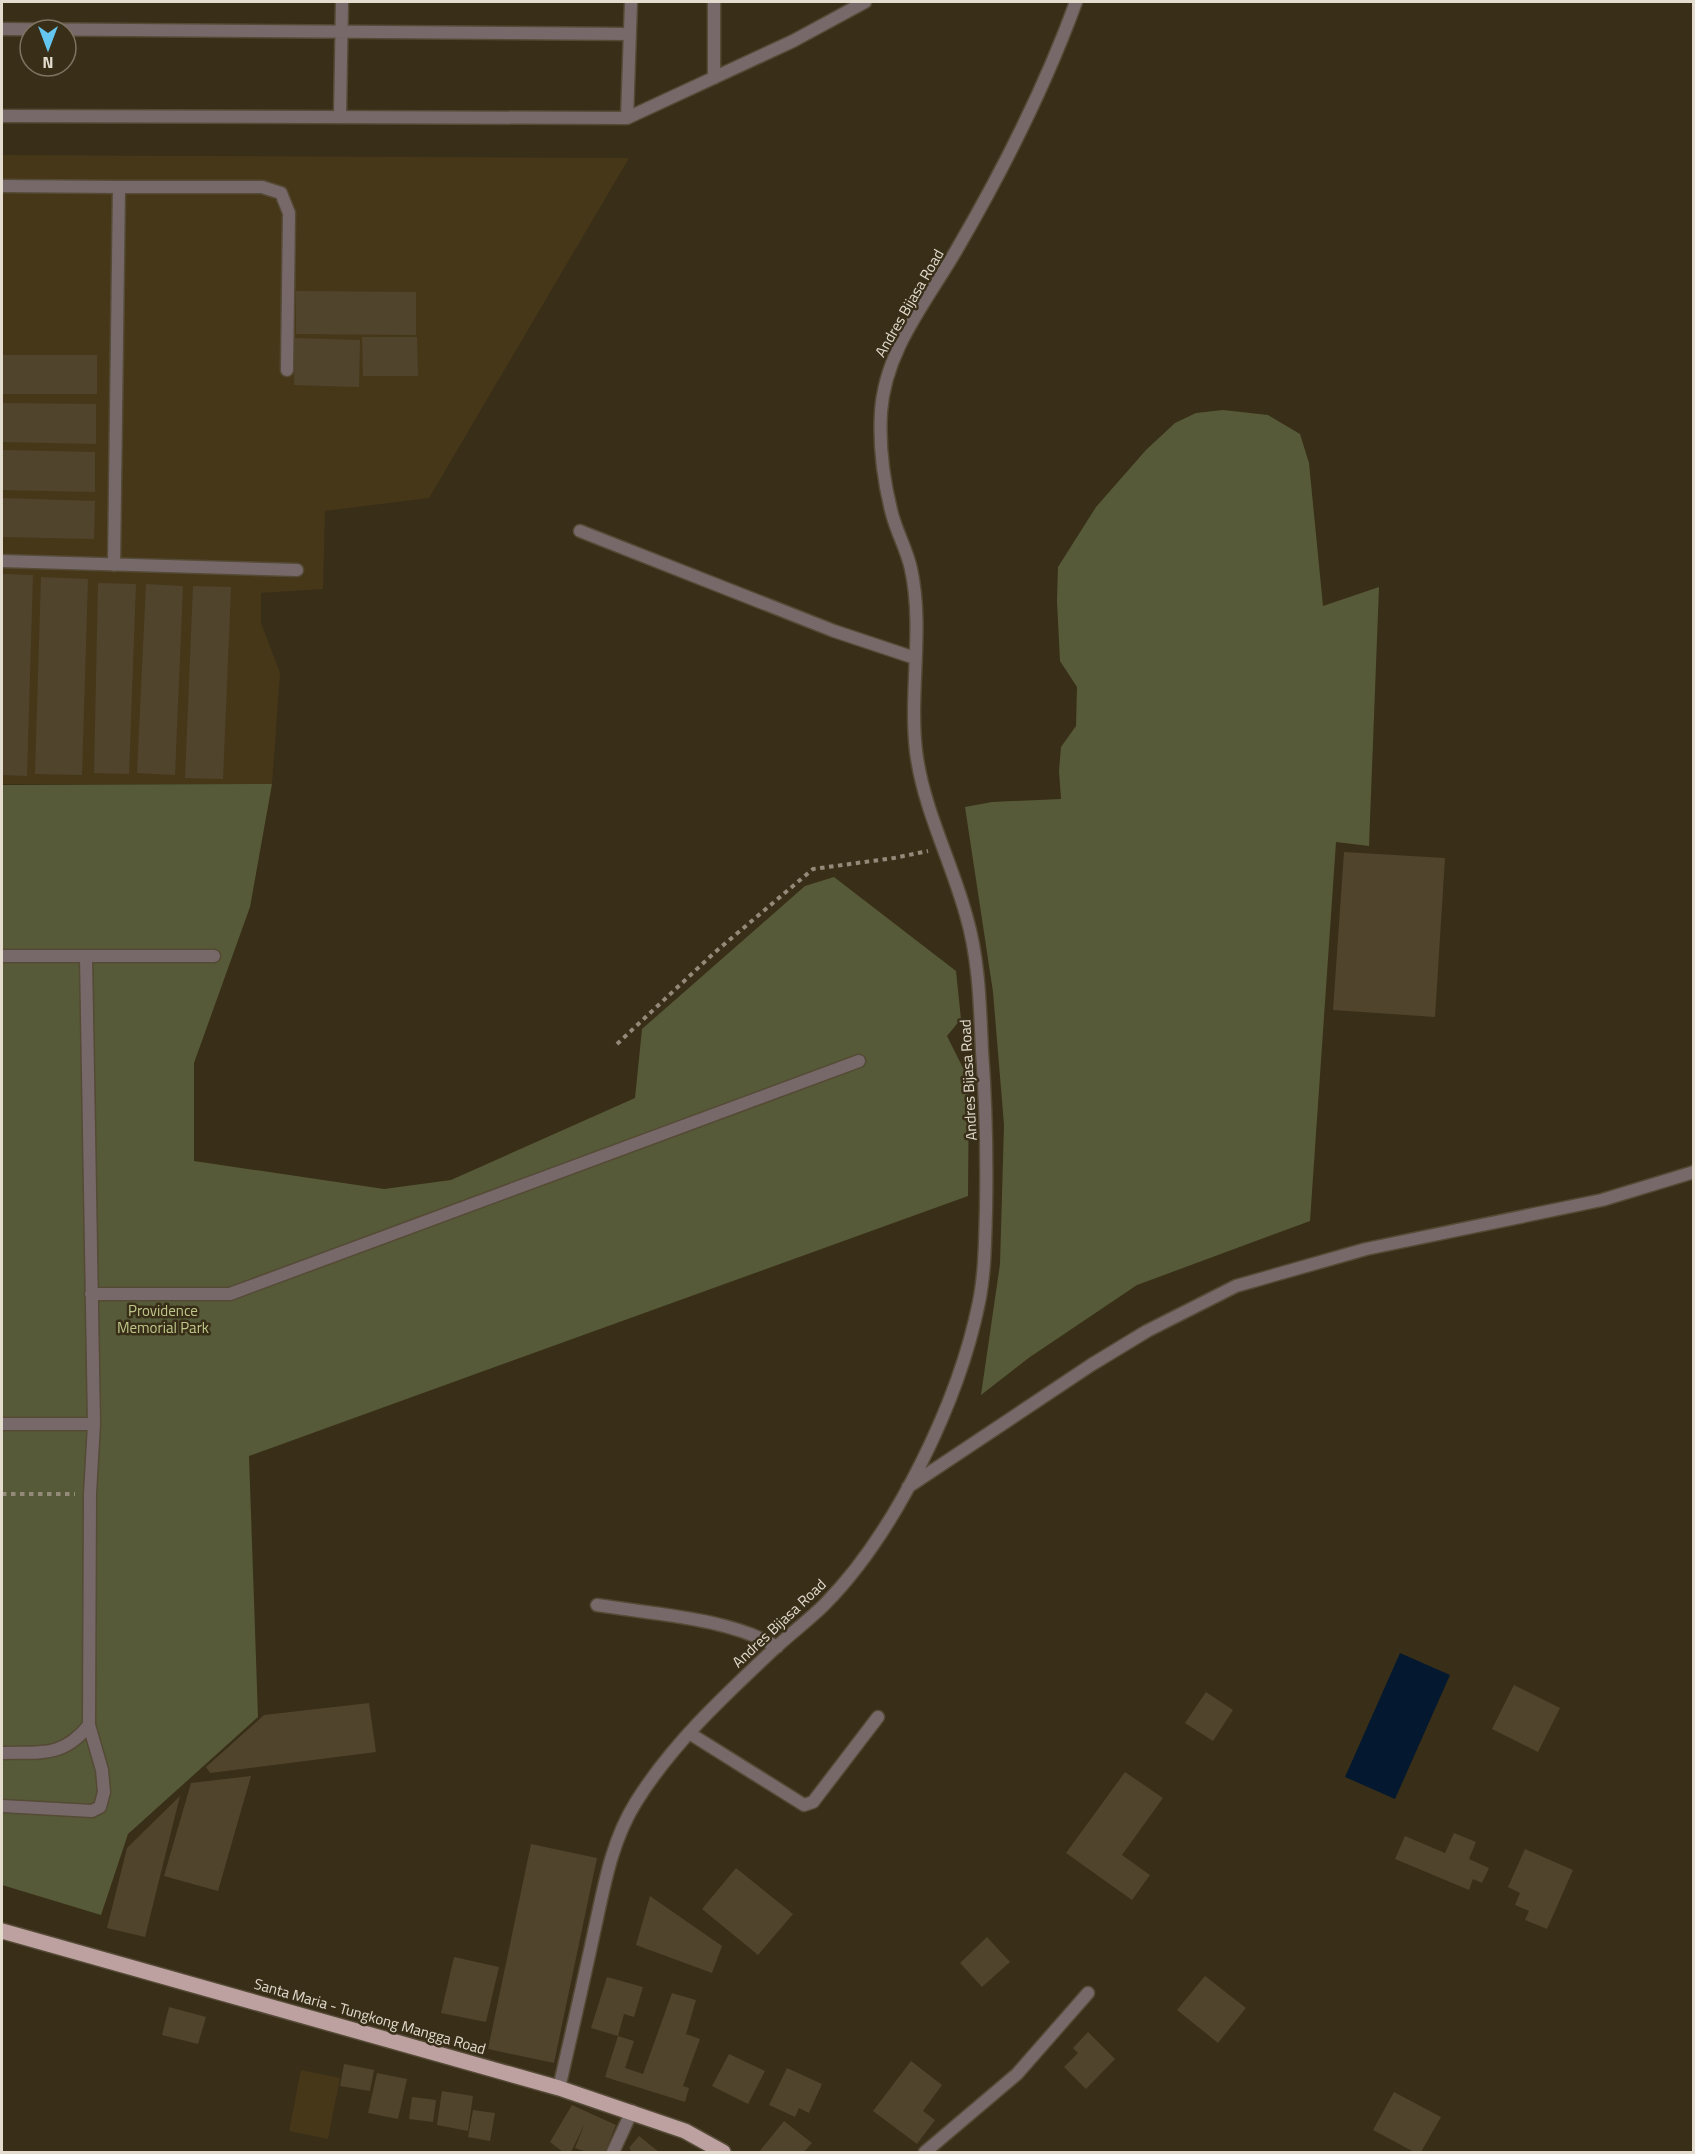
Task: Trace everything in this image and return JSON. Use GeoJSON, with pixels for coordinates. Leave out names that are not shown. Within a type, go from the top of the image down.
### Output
{"type":"FeatureCollection","features":[{"type":"Feature","properties":{"kind":"main road","name":"Santa Maria - Tungkong Mangga Road"},"geometry":{"type":"LineString","coordinates":[[2,1931],[559,2088],[685,2130],[723,2152]]}},
{"type":"Feature","properties":{"kind":"street"},"geometry":{"type":"LineString","coordinates":[[340,116],[342,2]]}},
{"type":"Feature","properties":{"kind":"street"},"geometry":{"type":"LineString","coordinates":[[627,118],[632,2]]}},
{"type":"Feature","properties":{"kind":"street"},"geometry":{"type":"LineString","coordinates":[[714,2],[714,78]]}},
{"type":"Feature","properties":{"kind":"street"},"geometry":{"type":"LineString","coordinates":[[2,116],[627,118],[793,41],[862,2]]}},
{"type":"Feature","properties":{"kind":"street","name":"Andres Bijasa Road"},"geometry":{"type":"LineString","coordinates":[[559,2088],[616,1843],[640,1795],[689,1733],[777,1647],[826,1603],[859,1564],[907,1488],[954,1386],[969,1342],[984,1269],[987,1130],[975,963],[968,918],[927,802],[916,756],[912,708],[915,608],[911,568],[892,513],[884,470],[881,413],[889,367],[914,319],[958,248],[1030,111],[1076,2]]}},
{"type":"Feature","properties":{"kind":"street"},"geometry":{"type":"LineString","coordinates":[[2,29],[630,34]]}},
{"type":"Feature","properties":{"kind":"street"},"geometry":{"type":"LineString","coordinates":[[2,186],[262,187],[281,193],[289,213],[287,370]]}},
{"type":"Feature","properties":{"kind":"street"},"geometry":{"type":"LineString","coordinates":[[114,565],[118,187]]}},
{"type":"Feature","properties":{"kind":"street"},"geometry":{"type":"LineString","coordinates":[[580,531],[834,631],[915,658]]}},
{"type":"Feature","properties":{"kind":"street"},"geometry":{"type":"LineString","coordinates":[[2,561],[297,570]]}},
{"type":"Feature","properties":{"kind":"street"},"geometry":{"type":"LineString","coordinates":[[2,956],[214,956]]}},
{"type":"Feature","properties":{"kind":"street"},"geometry":{"type":"LineString","coordinates":[[2,1806],[92,1811],[100,1807],[104,1792],[102,1770],[88,1725],[90,1494],[94,1424],[86,956]]}},
{"type":"Feature","properties":{"kind":"street"},"geometry":{"type":"LineString","coordinates":[[91,1294],[230,1294],[859,1061]]}},
{"type":"Feature","properties":{"kind":"street"},"geometry":{"type":"LineString","coordinates":[[907,1488],[1091,1365],[1147,1331],[1236,1286],[1365,1249],[1602,1200],[1694,1172]]}},
{"type":"Feature","properties":{"kind":"street"},"geometry":{"type":"LineString","coordinates":[[2,1424],[94,1424]]}},
{"type":"Feature","properties":{"kind":"street"},"geometry":{"type":"LineString","coordinates":[[597,1605],[729,1627],[758,1635],[777,1647]]}},
{"type":"Feature","properties":{"kind":"street"},"geometry":{"type":"LineString","coordinates":[[689,1733],[804,1805],[813,1803],[878,1717]]}},
{"type":"Feature","properties":{"kind":"street"},"geometry":{"type":"LineString","coordinates":[[2,1753],[54,1751],[76,1741],[88,1725]]}},
{"type":"Feature","properties":{"kind":"street"},"geometry":{"type":"LineString","coordinates":[[925,2152],[1017,2073],[1088,1993]]}},
{"type":"Feature","properties":{"kind":"street"},"geometry":{"type":"LineString","coordinates":[[613,2152],[632,2111]]}},
{"type":"Feature","properties":{"kind":"path"},"geometry":{"type":"LineString","coordinates":[[617,1044],[714,953],[813,869],[894,858],[943,847]]}},
{"type":"Feature","properties":{"kind":"path"},"geometry":{"type":"LineString","coordinates":[[2,1494],[90,1494]]}},
{"type":"Feature","properties":{"kind":"shaded area"},"geometry":{"type":"Polygon","coordinates":[[[2,155],[629,158],[429,498],[325,511],[323,589],[261,593],[261,623],[280,673],[272,784],[2,784],[2,155]]]}},
{"type":"Feature","properties":{"kind":"shaded area"},"geometry":{"type":"Polygon","coordinates":[[[301,2070],[340,2078],[328,2139],[289,2131],[301,2070]]]}},
{"type":"Feature","properties":{"kind":"green space"},"geometry":{"type":"Polygon","coordinates":[[[1223,410],[1268,415],[1300,434],[1309,463],[1323,606],[1379,587],[1369,846],[1336,842],[1310,1221],[1137,1285],[1030,1357],[981,1395],[1000,1264],[1004,1125],[993,992],[965,807],[992,802],[1061,799],[1059,771],[1061,747],[1076,726],[1077,687],[1060,661],[1058,567],[1096,507],[1146,450],[1175,423],[1196,413],[1223,410]]]}},
{"type":"Feature","properties":{"kind":"green space","name":"Providence Memorial Park"},"geometry":{"type":"Polygon","coordinates":[[[272,784],[250,907],[194,1063],[194,1161],[384,1189],[451,1180],[635,1098],[642,1029],[805,886],[834,877],[956,971],[961,1019],[947,1036],[969,1080],[968,1196],[249,1456],[258,1717],[128,1834],[101,1915],[2,1885],[2,785],[272,784]]]}},
{"type":"Feature","properties":{"kind":"water"},"geometry":{"type":"Polygon","coordinates":[[[1400,1653],[1450,1675],[1395,1799],[1345,1777],[1400,1653]]]}},
{"type":"Feature","properties":{"kind":"building"},"geometry":{"type":"Polygon","coordinates":[[[296,291],[416,292],[416,335],[296,334],[296,291]]]}},
{"type":"Feature","properties":{"kind":"building"},"geometry":{"type":"Polygon","coordinates":[[[362,337],[417,337],[418,376],[363,376],[362,337]]]}},
{"type":"Feature","properties":{"kind":"building"},"geometry":{"type":"Polygon","coordinates":[[[295,338],[360,340],[359,387],[294,385],[295,338]]]}},
{"type":"Feature","properties":{"kind":"building"},"geometry":{"type":"Polygon","coordinates":[[[2,355],[97,355],[97,394],[2,394],[2,355]]]}},
{"type":"Feature","properties":{"kind":"building"},"geometry":{"type":"Polygon","coordinates":[[[2,403],[96,404],[96,444],[2,442],[2,403]]]}},
{"type":"Feature","properties":{"kind":"building"},"geometry":{"type":"Polygon","coordinates":[[[2,450],[95,452],[95,492],[2,490],[2,450]]]}},
{"type":"Feature","properties":{"kind":"building"},"geometry":{"type":"Polygon","coordinates":[[[2,498],[95,501],[94,539],[2,537],[2,498]]]}},
{"type":"Feature","properties":{"kind":"building"},"geometry":{"type":"Polygon","coordinates":[[[2,574],[33,575],[27,776],[2,775],[2,574]]]}},
{"type":"Feature","properties":{"kind":"building"},"geometry":{"type":"Polygon","coordinates":[[[41,577],[88,579],[82,775],[35,774],[41,577]]]}},
{"type":"Feature","properties":{"kind":"building"},"geometry":{"type":"Polygon","coordinates":[[[98,583],[136,584],[129,774],[94,773],[98,583]]]}},
{"type":"Feature","properties":{"kind":"building"},"geometry":{"type":"Polygon","coordinates":[[[146,584],[183,586],[175,775],[137,773],[146,584]]]}},
{"type":"Feature","properties":{"kind":"building"},"geometry":{"type":"Polygon","coordinates":[[[193,586],[231,587],[223,779],[185,778],[193,586]]]}},
{"type":"Feature","properties":{"kind":"building"},"geometry":{"type":"Polygon","coordinates":[[[1344,852],[1445,858],[1435,1017],[1333,1010],[1344,852]]]}},
{"type":"Feature","properties":{"kind":"building"},"geometry":{"type":"Polygon","coordinates":[[[1514,1685],[1560,1708],[1538,1752],[1492,1729],[1514,1685]]]}},
{"type":"Feature","properties":{"kind":"building"},"geometry":{"type":"Polygon","coordinates":[[[1206,1692],[1233,1710],[1213,1741],[1185,1723],[1206,1692]]]}},
{"type":"Feature","properties":{"kind":"building"},"geometry":{"type":"Polygon","coordinates":[[[369,1703],[376,1752],[210,1773],[206,1767],[264,1715],[369,1703]]]}},
{"type":"Feature","properties":{"kind":"building"},"geometry":{"type":"Polygon","coordinates":[[[1125,1772],[1163,1798],[1122,1855],[1150,1875],[1132,1900],[1066,1853],[1125,1772]]]}},
{"type":"Feature","properties":{"kind":"building"},"geometry":{"type":"Polygon","coordinates":[[[251,1776],[218,1891],[164,1876],[191,1783],[251,1776]]]}},
{"type":"Feature","properties":{"kind":"building"},"geometry":{"type":"Polygon","coordinates":[[[180,1796],[145,1937],[107,1928],[127,1848],[180,1796]]]}},
{"type":"Feature","properties":{"kind":"building"},"geometry":{"type":"Polygon","coordinates":[[[1454,1833],[1476,1842],[1469,1859],[1489,1868],[1482,1883],[1473,1879],[1469,1890],[1395,1859],[1405,1836],[1445,1853],[1454,1833]]]}},
{"type":"Feature","properties":{"kind":"building"},"geometry":{"type":"Polygon","coordinates":[[[531,1844],[597,1858],[554,2063],[488,2049],[531,1844]]]}},
{"type":"Feature","properties":{"kind":"building"},"geometry":{"type":"Polygon","coordinates":[[[1525,1849],[1573,1870],[1547,1929],[1525,1920],[1529,1911],[1515,1905],[1520,1893],[1508,1887],[1525,1849]]]}},
{"type":"Feature","properties":{"kind":"building"},"geometry":{"type":"Polygon","coordinates":[[[736,1868],[793,1914],[758,1955],[702,1909],[736,1868]]]}},
{"type":"Feature","properties":{"kind":"building"},"geometry":{"type":"Polygon","coordinates":[[[650,1896],[722,1946],[712,1973],[636,1945],[650,1896]]]}},
{"type":"Feature","properties":{"kind":"building"},"geometry":{"type":"Polygon","coordinates":[[[987,1937],[1010,1962],[982,1987],[960,1963],[987,1937]]]}},
{"type":"Feature","properties":{"kind":"building"},"geometry":{"type":"Polygon","coordinates":[[[454,1957],[499,1967],[486,2022],[441,2013],[454,1957]]]}},
{"type":"Feature","properties":{"kind":"building"},"geometry":{"type":"Polygon","coordinates":[[[1205,1976],[1246,2008],[1218,2043],[1177,2010],[1205,1976]]]}},
{"type":"Feature","properties":{"kind":"building"},"geometry":{"type":"Polygon","coordinates":[[[607,1977],[643,1987],[634,2017],[624,2014],[618,2036],[591,2028],[607,1977]]]}},
{"type":"Feature","properties":{"kind":"building"},"geometry":{"type":"Polygon","coordinates":[[[672,1993],[696,2000],[686,2034],[700,2039],[683,2086],[689,2088],[685,2102],[605,2077],[618,2036],[634,2041],[625,2068],[643,2074],[672,1993]]]}},
{"type":"Feature","properties":{"kind":"building"},"geometry":{"type":"Polygon","coordinates":[[[169,2007],[206,2017],[198,2044],[162,2035],[169,2007]]]}},
{"type":"Feature","properties":{"kind":"building"},"geometry":{"type":"Polygon","coordinates":[[[1088,2032],[1115,2059],[1086,2089],[1064,2067],[1078,2053],[1073,2048],[1088,2032]]]}},
{"type":"Feature","properties":{"kind":"building"},"geometry":{"type":"Polygon","coordinates":[[[729,2054],[765,2071],[748,2104],[712,2086],[729,2054]]]}},
{"type":"Feature","properties":{"kind":"building"},"geometry":{"type":"Polygon","coordinates":[[[911,2061],[942,2085],[923,2111],[935,2120],[917,2144],[873,2111],[911,2061]]]}},
{"type":"Feature","properties":{"kind":"building"},"geometry":{"type":"Polygon","coordinates":[[[344,2064],[374,2070],[370,2091],[340,2086],[344,2064]]]}},
{"type":"Feature","properties":{"kind":"building"},"geometry":{"type":"Polygon","coordinates":[[[787,2068],[822,2084],[809,2113],[799,2108],[795,2117],[769,2105],[787,2068]]]}},
{"type":"Feature","properties":{"kind":"building"},"geometry":{"type":"Polygon","coordinates":[[[377,2073],[407,2079],[398,2119],[368,2113],[377,2073]]]}},
{"type":"Feature","properties":{"kind":"building"},"geometry":{"type":"Polygon","coordinates":[[[442,2091],[473,2096],[468,2131],[437,2125],[442,2091]]]}},
{"type":"Feature","properties":{"kind":"building"},"geometry":{"type":"Polygon","coordinates":[[[1394,2092],[1441,2117],[1421,2152],[1414,2152],[1373,2130],[1394,2092]]]}},
{"type":"Feature","properties":{"kind":"building"},"geometry":{"type":"Polygon","coordinates":[[[412,2097],[436,2100],[433,2122],[409,2119],[412,2097]]]}},
{"type":"Feature","properties":{"kind":"building"},"geometry":{"type":"Polygon","coordinates":[[[572,2105],[616,2125],[605,2152],[587,2152],[575,2148],[585,2123],[571,2152],[563,2152],[550,2142],[572,2105]]]}},
{"type":"Feature","properties":{"kind":"building"},"geometry":{"type":"Polygon","coordinates":[[[473,2110],[495,2113],[490,2141],[468,2137],[473,2110]]]}},
{"type":"Feature","properties":{"kind":"building"},"geometry":{"type":"Polygon","coordinates":[[[784,2121],[812,2143],[804,2152],[759,2152],[784,2121]]]}},
{"type":"Feature","properties":{"kind":"building"},"geometry":{"type":"Polygon","coordinates":[[[639,2136],[659,2152],[632,2152],[629,2148],[639,2136]]]}}]}
